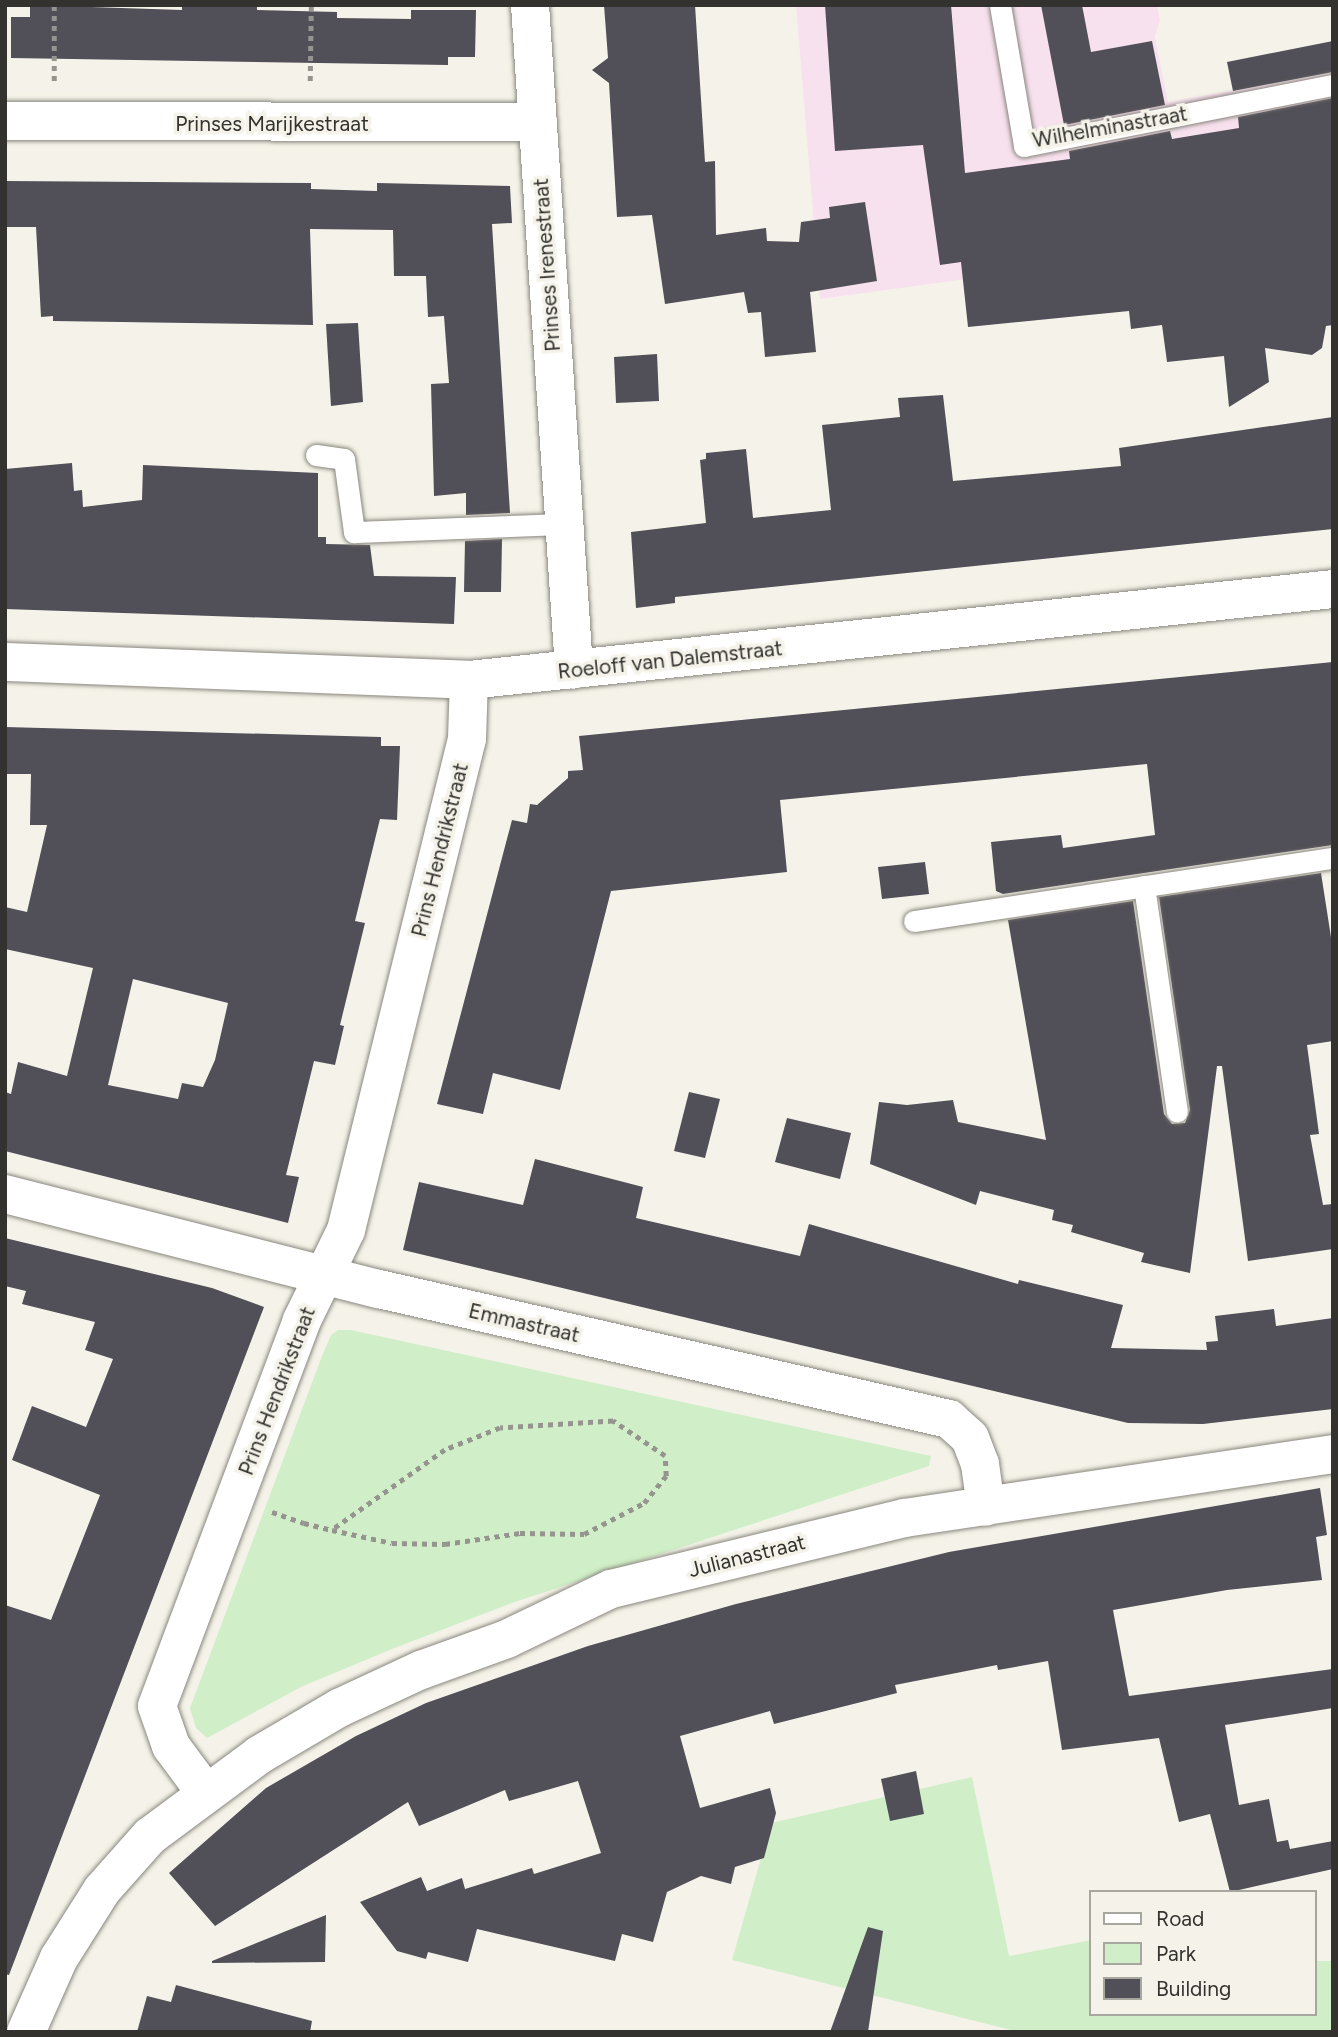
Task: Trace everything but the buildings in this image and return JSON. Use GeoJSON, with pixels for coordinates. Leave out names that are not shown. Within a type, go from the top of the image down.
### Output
{"type":"FeatureCollection","features":[{"type":"Feature","properties":{"kind":"street","name":"Prinses Irenestraat"},"geometry":{"type":"LineString","coordinates":[[530,5],[574,670]]}},
{"type":"Feature","properties":{"kind":"street","name":"Prinses Marijkestraat"},"geometry":{"type":"LineString","coordinates":[[5,121],[309,124],[538,122]]}},
{"type":"Feature","properties":{"kind":"street","name":"Roeloff van Dalemstraat"},"geometry":{"type":"LineString","coordinates":[[5,662],[469,680],[1333,589]]}},
{"type":"Feature","properties":{"kind":"street","name":"Prins Hendrikstraat"},"geometry":{"type":"LineString","coordinates":[[205,1792],[171,1746],[157,1706],[302,1320],[346,1230],[464,753],[469,680]]}},
{"type":"Feature","properties":{"kind":"street","name":"Emmastraat"},"geometry":{"type":"LineString","coordinates":[[5,1194],[326,1273],[949,1419],[970,1438],[979,1464],[986,1507]]}},
{"type":"Feature","properties":{"kind":"street","name":"Julianastraat"},"geometry":{"type":"LineString","coordinates":[[205,1792],[339,1708],[421,1670],[507,1639],[611,1589],[905,1518],[1333,1454]]}},
{"type":"Feature","properties":{"kind":"street"},"geometry":{"type":"LineString","coordinates":[[26,2032],[59,1958],[102,1890],[150,1836],[205,1792]]}},
{"type":"Feature","properties":{"kind":"lane","name":"Wilhelminastraat"},"geometry":{"type":"LineString","coordinates":[[1000,5],[1024,146],[1333,85]]}},
{"type":"Feature","properties":{"kind":"lane"},"geometry":{"type":"LineString","coordinates":[[316,455],[344,459],[354,532],[564,524]]}},
{"type":"Feature","properties":{"kind":"lane"},"geometry":{"type":"LineString","coordinates":[[914,921],[1333,858]]}},
{"type":"Feature","properties":{"kind":"lane"},"geometry":{"type":"LineString","coordinates":[[1143,886],[1177,1112]]}},
{"type":"Feature","properties":{"kind":"path"},"geometry":{"type":"LineString","coordinates":[[53,122],[54,5]]}},
{"type":"Feature","properties":{"kind":"path"},"geometry":{"type":"LineString","coordinates":[[309,124],[311,5]]}},
{"type":"Feature","properties":{"kind":"path"},"geometry":{"type":"LineString","coordinates":[[235,1499],[332,1530],[393,1543],[445,1544],[520,1533],[584,1534],[644,1503],[666,1476],[665,1456],[613,1421],[500,1428],[445,1450],[332,1530]]}},
{"type":"Feature","properties":{"kind":"shaded area"},"geometry":{"type":"Polygon","coordinates":[[[796,5],[1157,5],[1160,20],[1155,37],[1168,102],[1333,73],[1333,229],[820,299],[796,5]]]}},
{"type":"Feature","properties":{"kind":"green space"},"geometry":{"type":"Polygon","coordinates":[[[338,1330],[351,1330],[931,1456],[929,1466],[512,1603],[301,1687],[207,1738],[196,1728],[190,1708],[322,1356],[331,1335],[338,1330]]]}},
{"type":"Feature","properties":{"kind":"green space"},"geometry":{"type":"Polygon","coordinates":[[[972,1777],[1009,1956],[1090,1940],[1090,2016],[1317,2016],[1317,1961],[1333,1961],[1333,2032],[1019,2032],[732,1960],[771,1823],[972,1777]]]}}]}
